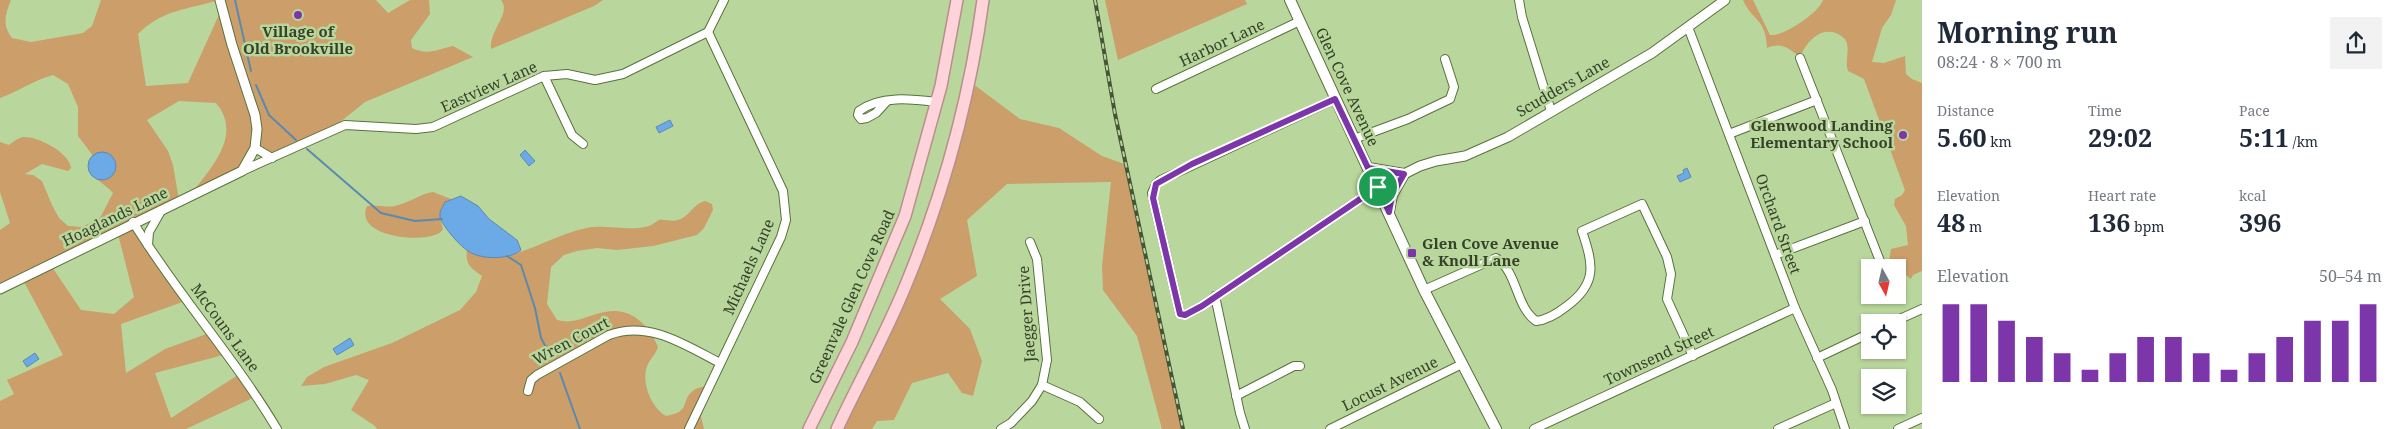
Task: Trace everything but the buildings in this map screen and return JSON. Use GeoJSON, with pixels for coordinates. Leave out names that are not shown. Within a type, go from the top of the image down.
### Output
{"type":"FeatureCollection","features":[{"type":"Feature","properties":{"kind":"main road","name":"Greenvale Glen Cove Road"},"geometry":{"type":"LineString","coordinates":[[809,429],[852,342],[905,216],[936,102],[957,0]]}},
{"type":"Feature","properties":{"kind":"main road"},"geometry":{"type":"LineString","coordinates":[[837,429],[879,345],[922,242],[958,127],[984,0]]}},
{"type":"Feature","properties":{"kind":"main road","name":"Glen Cove Avenue"},"geometry":{"type":"LineString","coordinates":[[1290,0],[1424,290],[1496,429]]}},
{"type":"Feature","properties":{"kind":"main road"},"geometry":{"type":"LineString","coordinates":[[1368,168],[1404,174],[1392,195],[1389,212]]}},
{"type":"Feature","properties":{"kind":"street"},"geometry":{"type":"LineString","coordinates":[[220,0],[232,45],[255,115],[257,129],[255,148],[242,171]]}},
{"type":"Feature","properties":{"kind":"street"},"geometry":{"type":"LineString","coordinates":[[708,32],[724,0]]}},
{"type":"Feature","properties":{"kind":"street"},"geometry":{"type":"LineString","coordinates":[[1519,0],[1522,17],[1551,111]]}},
{"type":"Feature","properties":{"kind":"street","name":"Scudders Lane"},"geometry":{"type":"LineString","coordinates":[[1378,187],[1436,161],[1465,156],[1484,150],[1652,53],[1725,0]]}},
{"type":"Feature","properties":{"kind":"street","name":"Harbor Lane"},"geometry":{"type":"LineString","coordinates":[[1156,89],[1300,21]]}},
{"type":"Feature","properties":{"kind":"street","name":"Orchard Street"},"geometry":{"type":"LineString","coordinates":[[1688,27],[1795,308],[1836,403],[1845,429]]}},
{"type":"Feature","properties":{"kind":"street","name":"Eastview Lane"},"geometry":{"type":"LineString","coordinates":[[242,171],[345,125],[416,129],[432,127],[544,76],[558,74],[595,80],[610,78],[708,32]]}},
{"type":"Feature","properties":{"kind":"street","name":"Michaels Lane"},"geometry":{"type":"LineString","coordinates":[[689,429],[781,237],[786,220],[786,206],[778,177],[708,32]]}},
{"type":"Feature","properties":{"kind":"street"},"geometry":{"type":"LineString","coordinates":[[1800,58],[1879,259]]}},
{"type":"Feature","properties":{"kind":"street"},"geometry":{"type":"LineString","coordinates":[[1354,139],[1408,119],[1450,99],[1454,87],[1445,59]]}},
{"type":"Feature","properties":{"kind":"street"},"geometry":{"type":"LineString","coordinates":[[544,76],[572,135],[583,144]]}},
{"type":"Feature","properties":{"kind":"street"},"geometry":{"type":"LineString","coordinates":[[887,101],[904,99],[936,102]]}},
{"type":"Feature","properties":{"kind":"street"},"geometry":{"type":"LineString","coordinates":[[1335,99],[1192,164],[1156,184],[1153,198],[1180,314],[1185,315],[1215,296],[1378,187]]}},
{"type":"Feature","properties":{"kind":"street"},"geometry":{"type":"LineString","coordinates":[[1729,134],[1817,100]]}},
{"type":"Feature","properties":{"kind":"street"},"geometry":{"type":"LineString","coordinates":[[255,148],[272,158]]}},
{"type":"Feature","properties":{"kind":"street","name":"Hoaglands Lane"},"geometry":{"type":"LineString","coordinates":[[0,289],[133,222],[242,171]]}},
{"type":"Feature","properties":{"kind":"street"},"geometry":{"type":"LineString","coordinates":[[1424,290],[1496,258],[1505,264],[1528,314],[1536,321],[1543,320],[1560,312],[1577,299],[1588,284],[1591,264],[1582,231],[1642,204],[1667,257],[1671,274],[1667,298],[1693,356]]}},
{"type":"Feature","properties":{"kind":"street"},"geometry":{"type":"LineString","coordinates":[[148,245],[149,232],[163,208]]}},
{"type":"Feature","properties":{"kind":"street"},"geometry":{"type":"LineString","coordinates":[[1775,255],[1865,221]]}},
{"type":"Feature","properties":{"kind":"street","name":"McCouns Lane"},"geometry":{"type":"LineString","coordinates":[[133,222],[218,340],[277,429]]}},
{"type":"Feature","properties":{"kind":"street","name":"Jaegger Drive"},"geometry":{"type":"LineString","coordinates":[[1001,429],[1025,411],[1042,385],[1046,360],[1045,324],[1037,259],[1030,242]]}},
{"type":"Feature","properties":{"kind":"street"},"geometry":{"type":"LineString","coordinates":[[1215,296],[1236,396],[1245,429]]}},
{"type":"Feature","properties":{"kind":"street","name":"Townsend Street"},"geometry":{"type":"LineString","coordinates":[[1534,429],[1795,308]]}},
{"type":"Feature","properties":{"kind":"street"},"geometry":{"type":"LineString","coordinates":[[1906,316],[1922,309]]}},
{"type":"Feature","properties":{"kind":"street","name":"Wren Court"},"geometry":{"type":"LineString","coordinates":[[528,391],[531,380],[537,375],[604,337],[622,330],[637,329],[652,332],[720,363]]}},
{"type":"Feature","properties":{"kind":"street"},"geometry":{"type":"LineString","coordinates":[[1817,358],[1861,338]]}},
{"type":"Feature","properties":{"kind":"street","name":"Locust Avenue"},"geometry":{"type":"LineString","coordinates":[[1330,429],[1462,364]]}},
{"type":"Feature","properties":{"kind":"street"},"geometry":{"type":"LineString","coordinates":[[1236,396],[1294,366],[1300,366]]}},
{"type":"Feature","properties":{"kind":"street"},"geometry":{"type":"LineString","coordinates":[[1042,385],[1080,402],[1100,419]]}},
{"type":"Feature","properties":{"kind":"street"},"geometry":{"type":"LineString","coordinates":[[1778,429],[1836,403]]}},
{"type":"Feature","properties":{"kind":"street"},"geometry":{"type":"LineString","coordinates":[[1898,429],[1922,418]]}},
{"type":"Feature","properties":{"kind":"shaded area"},"geometry":{"type":"Polygon","coordinates":[[[0,0],[11,0],[7,10],[6,24],[12,38],[31,42],[83,33],[92,26],[101,0],[220,0],[376,0],[388,13],[410,0],[429,0],[430,14],[411,40],[412,48],[428,52],[453,46],[473,57],[365,102],[329,131],[272,158],[257,148],[241,170],[191,194],[215,162],[225,139],[226,127],[223,115],[216,103],[179,101],[147,120],[168,151],[173,165],[179,200],[133,221],[188,300],[121,324],[126,373],[165,349],[212,332],[227,354],[155,373],[171,418],[241,373],[257,396],[186,429],[0,429],[0,401],[14,394],[7,380],[63,355],[22,278],[0,288],[0,230],[10,223],[0,192],[0,142],[9,145],[23,137],[29,137],[45,142],[65,157],[71,168],[68,171],[42,164],[25,174],[33,175],[42,181],[59,218],[68,226],[82,227],[100,218],[113,193],[94,177],[89,169],[88,164],[94,157],[78,136],[78,107],[68,84],[53,75],[0,98],[0,0]],[[220,0],[176,11],[156,20],[138,34],[146,86],[188,83],[222,8],[220,0]],[[117,230],[50,264],[81,310],[114,314],[134,297],[117,230]]]}},
{"type":"Feature","properties":{"kind":"shaded area"},"geometry":{"type":"Polygon","coordinates":[[[501,0],[603,0],[594,6],[491,49],[493,35],[504,10],[501,0]]]}},
{"type":"Feature","properties":{"kind":"shaded area"},"geometry":{"type":"Polygon","coordinates":[[[1105,0],[1245,0],[1247,4],[1118,60],[1105,0]]]}},
{"type":"Feature","properties":{"kind":"shaded area","name":"Glenwood Landing Elementary School"},"geometry":{"type":"Polygon","coordinates":[[[1743,0],[1753,0],[1770,35],[1776,35],[1800,23],[1815,11],[1823,0],[1896,0],[1891,15],[1882,28],[1872,62],[1884,63],[1905,56],[1906,74],[1922,83],[1922,271],[1913,275],[1911,279],[1906,275],[1906,259],[1889,259],[1891,249],[1908,245],[1906,226],[1894,205],[1895,199],[1902,195],[1905,190],[1864,79],[1848,71],[1846,41],[1836,33],[1824,32],[1806,46],[1800,57],[1781,46],[1767,48],[1764,31],[1743,0]]]}},
{"type":"Feature","properties":{"kind":"shaded area"},"geometry":{"type":"Polygon","coordinates":[[[969,81],[1020,119],[1059,128],[1102,156],[1127,165],[1183,429],[1162,429],[1137,336],[1103,290],[1102,266],[1111,182],[1007,184],[967,220],[977,276],[940,299],[970,329],[982,361],[973,396],[962,393],[948,373],[912,383],[894,420],[877,421],[872,429],[837,429],[907,283],[969,81]]]}},
{"type":"Feature","properties":{"kind":"shaded area"},"geometry":{"type":"Polygon","coordinates":[[[433,192],[451,199],[442,207],[440,218],[443,229],[437,234],[412,238],[397,236],[372,226],[366,217],[367,206],[395,206],[433,192]]]}},
{"type":"Feature","properties":{"kind":"shaded area"},"geometry":{"type":"Polygon","coordinates":[[[705,201],[712,204],[713,210],[704,228],[697,235],[653,246],[617,250],[597,248],[564,255],[551,267],[547,304],[557,320],[570,321],[614,311],[623,312],[638,319],[650,332],[658,347],[648,364],[645,378],[648,393],[652,400],[666,416],[674,414],[683,408],[687,398],[694,390],[709,385],[701,417],[704,429],[377,429],[351,410],[369,380],[356,375],[325,384],[301,386],[307,377],[324,367],[392,343],[460,310],[476,292],[482,276],[468,263],[467,250],[482,255],[497,256],[527,250],[587,228],[641,228],[650,226],[659,220],[678,220],[705,201]]]}},
{"type":"Feature","properties":{"kind":"water"},"geometry":{"type":"Polygon","coordinates":[[[670,120],[673,126],[659,133],[656,127],[670,120]]]}},
{"type":"Feature","properties":{"kind":"water"},"geometry":{"type":"Polygon","coordinates":[[[525,150],[535,161],[529,166],[520,155],[525,150]]]}},
{"type":"Feature","properties":{"kind":"water"},"geometry":{"type":"Polygon","coordinates":[[[102,152],[112,156],[116,166],[112,176],[102,180],[92,176],[88,166],[92,156],[102,152]]]}},
{"type":"Feature","properties":{"kind":"water"},"geometry":{"type":"Polygon","coordinates":[[[1687,168],[1691,177],[1680,182],[1677,176],[1684,173],[1683,170],[1687,168]]]}},
{"type":"Feature","properties":{"kind":"water"},"geometry":{"type":"Polygon","coordinates":[[[461,196],[478,206],[489,219],[517,240],[521,250],[509,256],[495,258],[474,254],[461,245],[442,222],[440,212],[445,202],[461,196]]]}},
{"type":"Feature","properties":{"kind":"water"},"geometry":{"type":"Polygon","coordinates":[[[350,338],[354,345],[337,355],[333,349],[350,338]]]}},
{"type":"Feature","properties":{"kind":"water"},"geometry":{"type":"Polygon","coordinates":[[[35,353],[39,359],[27,367],[23,361],[35,353]]]}},
{"type":"Feature","properties":{"kind":"waterway"},"geometry":{"type":"LineString","coordinates":[[235,0],[251,71]]}},
{"type":"Feature","properties":{"kind":"waterway"},"geometry":{"type":"LineString","coordinates":[[256,85],[269,115],[296,140]]}},
{"type":"Feature","properties":{"kind":"waterway"},"geometry":{"type":"LineString","coordinates":[[307,149],[381,213],[415,221],[442,219]]}},
{"type":"Feature","properties":{"kind":"waterway"},"geometry":{"type":"LineString","coordinates":[[507,256],[521,265],[535,308],[541,338],[551,356]]}},
{"type":"Feature","properties":{"kind":"waterway"},"geometry":{"type":"LineString","coordinates":[[560,373],[580,429]]}},
{"type":"Feature","properties":{"kind":"railway"},"geometry":{"type":"LineString","coordinates":[[1095,0],[1115,114],[1183,429]]}},
{"type":"Feature","properties":{"kind":"place","name":"Village of Old Brookville"},"geometry":{"type":"Point","coordinates":[298,15]}},
{"type":"Feature","properties":{"kind":"place","name":"Glenwood Landing Elementary School"},"geometry":{"type":"Point","coordinates":[1903,135]}},
{"type":"Feature","properties":{"kind":"place","name":"Glen Cove Avenue & Knoll Lane"},"geometry":{"type":"Point","coordinates":[1412,253]}},
{"type":"Feature","properties":{"kind":"route"},"geometry":{"type":"LineString","coordinates":[[1335,99],[1368,168],[1387,173],[1404,174],[1392,195],[1389,212],[1378,187],[1202,306],[1185,315],[1180,314],[1152,193],[1156,184],[1161,180],[1335,99]]}}]}
